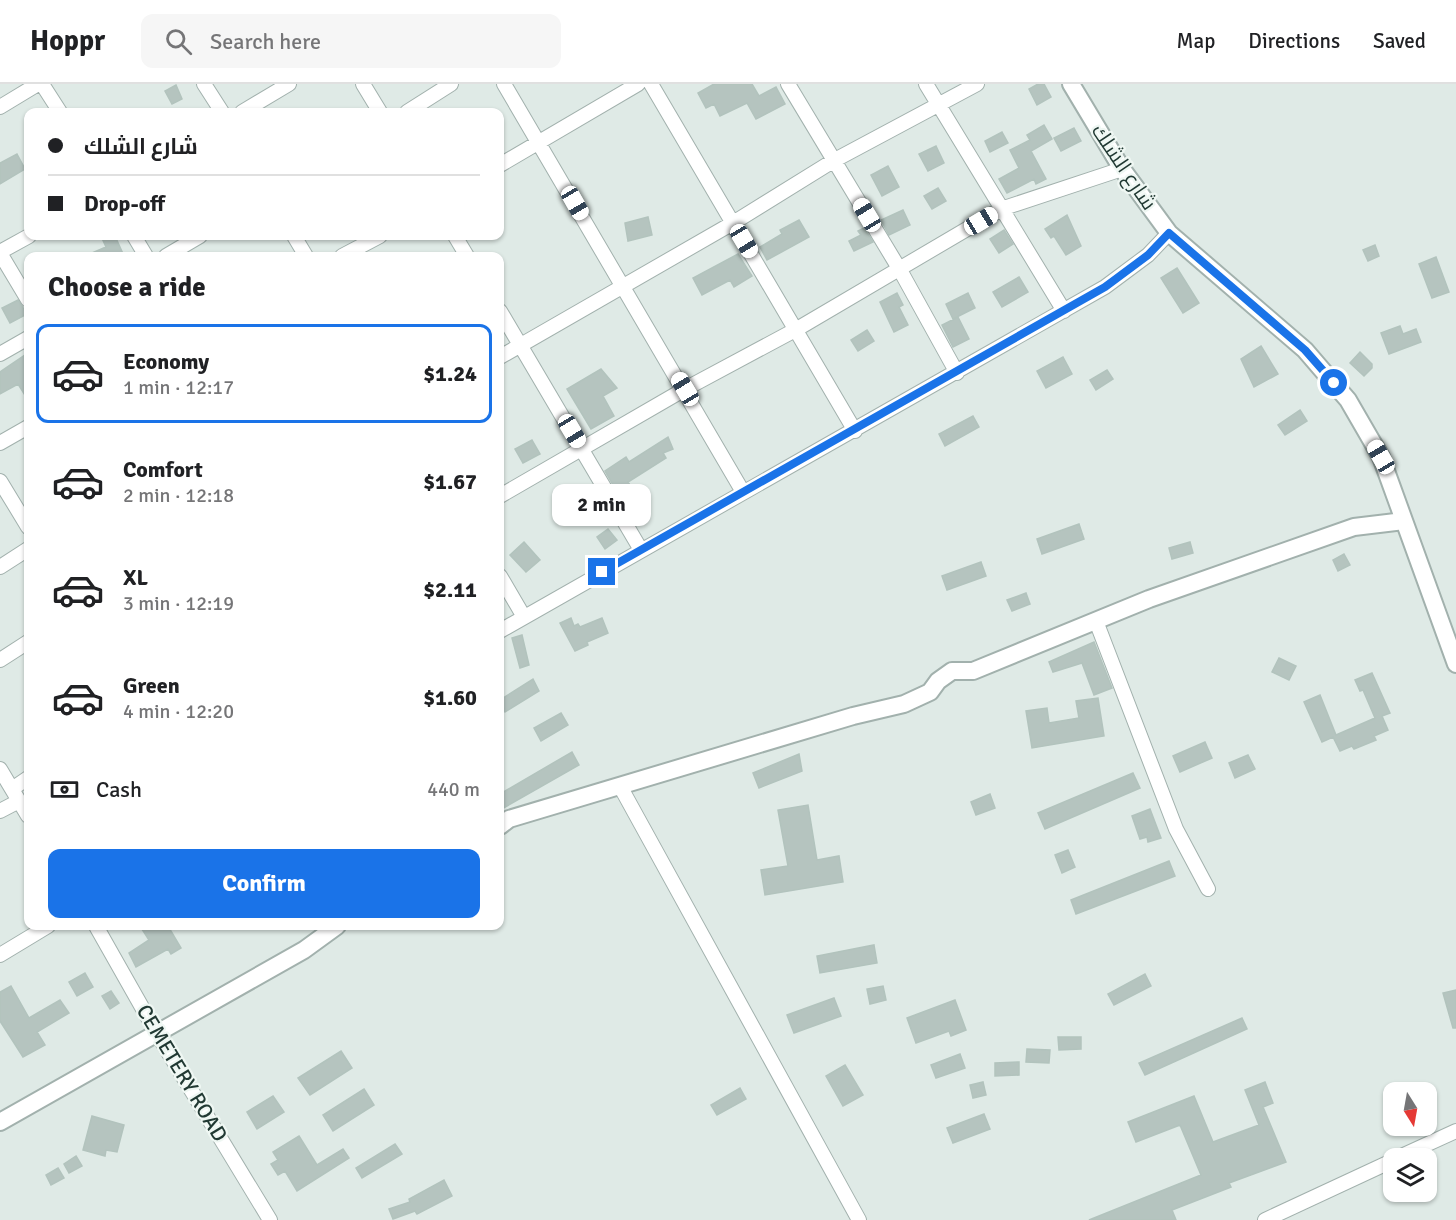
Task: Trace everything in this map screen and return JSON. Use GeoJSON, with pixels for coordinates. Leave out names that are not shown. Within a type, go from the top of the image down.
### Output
{"type":"FeatureCollection","features":[{"type":"Feature","properties":{"kind":"street"},"geometry":{"type":"LineString","coordinates":[[0,107],[40,84],[57,108]]}},
{"type":"Feature","properties":{"kind":"street"},"geometry":{"type":"LineString","coordinates":[[204,84],[219,108]]}},
{"type":"Feature","properties":{"kind":"street"},"geometry":{"type":"LineString","coordinates":[[249,108],[289,84]]}},
{"type":"Feature","properties":{"kind":"street"},"geometry":{"type":"LineString","coordinates":[[363,84],[378,108]]}},
{"type":"Feature","properties":{"kind":"street"},"geometry":{"type":"LineString","coordinates":[[413,108],[451,84]]}},
{"type":"Feature","properties":{"kind":"street"},"geometry":{"type":"LineString","coordinates":[[504,84],[685,389],[743,492]]}},
{"type":"Feature","properties":{"kind":"street"},"geometry":{"type":"LineString","coordinates":[[504,162],[638,84]]}},
{"type":"Feature","properties":{"kind":"street"},"geometry":{"type":"LineString","coordinates":[[651,84],[855,431]]}},
{"type":"Feature","properties":{"kind":"street"},"geometry":{"type":"LineString","coordinates":[[788,84],[900,270],[957,374]]}},
{"type":"Feature","properties":{"kind":"street"},"geometry":{"type":"LineString","coordinates":[[926,84],[1064,311]]}},
{"type":"Feature","properties":{"kind":"street"},"geometry":{"type":"LineString","coordinates":[[504,355],[733,223],[833,160],[976,84]]}},
{"type":"Feature","properties":{"kind":"street","name":"شارع الشلك"},"geometry":{"type":"LineString","coordinates":[[1071,84],[1122,170],[1169,233],[1305,350],[1348,400],[1381,457],[1456,663]]}},
{"type":"Feature","properties":{"kind":"street"},"geometry":{"type":"LineString","coordinates":[[504,494],[685,389],[797,329],[1001,209],[1122,170]]}},
{"type":"Feature","properties":{"kind":"street"},"geometry":{"type":"LineString","coordinates":[[504,629],[743,492],[957,374],[1105,287],[1148,255],[1169,233]]}},
{"type":"Feature","properties":{"kind":"street"},"geometry":{"type":"LineString","coordinates":[[24,239],[0,253],[24,293]]}},
{"type":"Feature","properties":{"kind":"street"},"geometry":{"type":"LineString","coordinates":[[173,252],[193,240]]}},
{"type":"Feature","properties":{"kind":"street"},"geometry":{"type":"LineString","coordinates":[[350,252],[372,240]]}},
{"type":"Feature","properties":{"kind":"street"},"geometry":{"type":"LineString","coordinates":[[504,317],[640,550]]}},
{"type":"Feature","properties":{"kind":"street"},"geometry":{"type":"LineString","coordinates":[[0,354],[24,340]]}},
{"type":"Feature","properties":{"kind":"street"},"geometry":{"type":"LineString","coordinates":[[0,443],[24,429]]}},
{"type":"Feature","properties":{"kind":"street"},"geometry":{"type":"LineString","coordinates":[[0,481],[24,520]]}},
{"type":"Feature","properties":{"kind":"street"},"geometry":{"type":"LineString","coordinates":[[504,823],[509,819],[853,716],[904,704],[930,692],[952,671],[973,671],[1149,599],[1354,527],[1404,521]]}},
{"type":"Feature","properties":{"kind":"street"},"geometry":{"type":"LineString","coordinates":[[0,567],[24,552]]}},
{"type":"Feature","properties":{"kind":"street"},"geometry":{"type":"LineString","coordinates":[[504,583],[524,617]]}},
{"type":"Feature","properties":{"kind":"street"},"geometry":{"type":"LineString","coordinates":[[1096,621],[1176,829],[1208,889]]}},
{"type":"Feature","properties":{"kind":"street"},"geometry":{"type":"LineString","coordinates":[[0,660],[24,645]]}},
{"type":"Feature","properties":{"kind":"street"},"geometry":{"type":"LineString","coordinates":[[0,770],[24,810]]}},
{"type":"Feature","properties":{"kind":"street"},"geometry":{"type":"LineString","coordinates":[[0,811],[24,783]]}},
{"type":"Feature","properties":{"kind":"street"},"geometry":{"type":"LineString","coordinates":[[620,786],[859,1220]]}},
{"type":"Feature","properties":{"kind":"street"},"geometry":{"type":"LineString","coordinates":[[0,955],[41,930]]}},
{"type":"Feature","properties":{"kind":"street","name":"CEMETERY ROAD"},"geometry":{"type":"LineString","coordinates":[[98,930],[156,1032],[270,1220]]}},
{"type":"Feature","properties":{"kind":"street"},"geometry":{"type":"LineString","coordinates":[[0,1122],[304,950],[332,930]]}},
{"type":"Feature","properties":{"kind":"street"},"geometry":{"type":"LineString","coordinates":[[1419,1148],[1456,1131]]}},
{"type":"Feature","properties":{"kind":"street"},"geometry":{"type":"LineString","coordinates":[[1265,1220],[1383,1165]]}},
{"type":"Feature","properties":{"kind":"building"},"geometry":{"type":"Polygon","coordinates":[[[714,84],[752,84],[759,96],[776,87],[785,104],[756,119],[747,103],[720,116],[714,104],[706,108],[698,93],[714,84]]]}},
{"type":"Feature","properties":{"kind":"building"},"geometry":{"type":"Polygon","coordinates":[[[1038,84],[1044,84],[1051,97],[1037,105],[1029,89],[1038,84]]]}},
{"type":"Feature","properties":{"kind":"building"},"geometry":{"type":"Polygon","coordinates":[[[176,85],[182,99],[172,104],[165,91],[176,85]]]}},
{"type":"Feature","properties":{"kind":"building"},"geometry":{"type":"Polygon","coordinates":[[[1044,125],[1052,139],[1031,151],[1046,179],[1036,184],[1034,179],[1007,193],[999,179],[1019,168],[1010,150],[1030,140],[1027,135],[1044,125]]]}},
{"type":"Feature","properties":{"kind":"building"},"geometry":{"type":"Polygon","coordinates":[[[1074,128],[1081,141],[1061,151],[1054,138],[1074,128]]]}},
{"type":"Feature","properties":{"kind":"building"},"geometry":{"type":"Polygon","coordinates":[[[1002,132],[1008,143],[990,152],[985,141],[1002,132]]]}},
{"type":"Feature","properties":{"kind":"building"},"geometry":{"type":"Polygon","coordinates":[[[936,146],[944,163],[928,171],[919,154],[936,146]]]}},
{"type":"Feature","properties":{"kind":"building"},"geometry":{"type":"Polygon","coordinates":[[[17,154],[24,170],[0,184],[0,163],[17,154]]]}},
{"type":"Feature","properties":{"kind":"building"},"geometry":{"type":"Polygon","coordinates":[[[888,166],[899,187],[882,196],[871,175],[888,166]]]}},
{"type":"Feature","properties":{"kind":"building"},"geometry":{"type":"Polygon","coordinates":[[[938,188],[946,201],[932,209],[924,196],[938,188]]]}},
{"type":"Feature","properties":{"kind":"building"},"geometry":{"type":"Polygon","coordinates":[[[903,210],[910,225],[889,235],[881,220],[903,210]]]}},
{"type":"Feature","properties":{"kind":"building"},"geometry":{"type":"Polygon","coordinates":[[[1067,215],[1081,246],[1066,255],[1054,236],[1051,238],[1045,229],[1067,215]]]}},
{"type":"Feature","properties":{"kind":"building"},"geometry":{"type":"Polygon","coordinates":[[[648,217],[652,235],[628,241],[625,223],[648,217]]]}},
{"type":"Feature","properties":{"kind":"building"},"geometry":{"type":"Polygon","coordinates":[[[799,220],[809,237],[767,260],[760,247],[782,234],[780,230],[799,220]]]}},
{"type":"Feature","properties":{"kind":"building"},"geometry":{"type":"Polygon","coordinates":[[[864,228],[873,242],[854,251],[849,241],[861,235],[858,231],[864,228]]]}},
{"type":"Feature","properties":{"kind":"building"},"geometry":{"type":"Polygon","coordinates":[[[1004,230],[1013,244],[999,253],[990,239],[1004,230]]]}},
{"type":"Feature","properties":{"kind":"building"},"geometry":{"type":"Polygon","coordinates":[[[103,240],[117,240],[122,252],[94,252],[106,247],[103,240]]]}},
{"type":"Feature","properties":{"kind":"building"},"geometry":{"type":"Polygon","coordinates":[[[1375,245],[1379,256],[1368,261],[1363,250],[1375,245]]]}},
{"type":"Feature","properties":{"kind":"building"},"geometry":{"type":"Polygon","coordinates":[[[738,254],[752,276],[734,287],[730,280],[702,295],[693,278],[738,254]]]}},
{"type":"Feature","properties":{"kind":"building"},"geometry":{"type":"Polygon","coordinates":[[[1436,257],[1449,292],[1432,298],[1419,264],[1436,257]]]}},
{"type":"Feature","properties":{"kind":"building"},"geometry":{"type":"Polygon","coordinates":[[[1177,268],[1199,303],[1183,313],[1161,278],[1177,268]]]}},
{"type":"Feature","properties":{"kind":"building"},"geometry":{"type":"Polygon","coordinates":[[[1019,277],[1028,292],[1002,307],[993,292],[1019,277]]]}},
{"type":"Feature","properties":{"kind":"building"},"geometry":{"type":"Polygon","coordinates":[[[897,293],[903,305],[899,307],[908,325],[894,332],[880,302],[897,293]]]}},
{"type":"Feature","properties":{"kind":"building"},"geometry":{"type":"Polygon","coordinates":[[[968,293],[975,308],[953,319],[946,304],[968,293]]]}},
{"type":"Feature","properties":{"kind":"building"},"geometry":{"type":"Polygon","coordinates":[[[18,300],[24,309],[24,316],[10,323],[2,308],[18,300]]]}},
{"type":"Feature","properties":{"kind":"building"},"geometry":{"type":"Polygon","coordinates":[[[958,317],[969,339],[953,347],[942,325],[958,317]]]}},
{"type":"Feature","properties":{"kind":"building"},"geometry":{"type":"Polygon","coordinates":[[[1400,326],[1403,334],[1416,329],[1421,342],[1389,354],[1381,333],[1400,326]]]}},
{"type":"Feature","properties":{"kind":"building"},"geometry":{"type":"Polygon","coordinates":[[[867,330],[874,341],[858,351],[851,340],[867,330]]]}},
{"type":"Feature","properties":{"kind":"building"},"geometry":{"type":"Polygon","coordinates":[[[1261,346],[1278,374],[1254,387],[1241,359],[1261,346]]]}},
{"type":"Feature","properties":{"kind":"building"},"geometry":{"type":"Polygon","coordinates":[[[1360,352],[1372,364],[1372,368],[1364,376],[1350,363],[1360,352]]]}},
{"type":"Feature","properties":{"kind":"building"},"geometry":{"type":"Polygon","coordinates":[[[24,356],[24,394],[18,384],[0,394],[0,372],[24,356]]]}},
{"type":"Feature","properties":{"kind":"building"},"geometry":{"type":"Polygon","coordinates":[[[1063,357],[1072,374],[1046,388],[1037,371],[1063,357]]]}},
{"type":"Feature","properties":{"kind":"building"},"geometry":{"type":"Polygon","coordinates":[[[601,369],[617,388],[603,396],[614,416],[591,429],[567,389],[601,369]]]}},
{"type":"Feature","properties":{"kind":"building"},"geometry":{"type":"Polygon","coordinates":[[[1107,370],[1113,379],[1096,390],[1090,380],[1107,370]]]}},
{"type":"Feature","properties":{"kind":"building"},"geometry":{"type":"Polygon","coordinates":[[[1300,410],[1307,421],[1285,435],[1278,425],[1300,410]]]}},
{"type":"Feature","properties":{"kind":"building"},"geometry":{"type":"Polygon","coordinates":[[[973,416],[979,427],[945,446],[939,434],[973,416]]]}},
{"type":"Feature","properties":{"kind":"building"},"geometry":{"type":"Polygon","coordinates":[[[668,437],[673,449],[663,453],[666,458],[628,482],[645,510],[632,518],[605,471],[626,457],[629,462],[668,437]]]}},
{"type":"Feature","properties":{"kind":"building"},"geometry":{"type":"Polygon","coordinates":[[[532,440],[540,454],[523,463],[515,449],[532,440]]]}},
{"type":"Feature","properties":{"kind":"building"},"geometry":{"type":"Polygon","coordinates":[[[1079,524],[1084,539],[1042,554],[1037,539],[1079,524]]]}},
{"type":"Feature","properties":{"kind":"building"},"geometry":{"type":"Polygon","coordinates":[[[608,529],[617,540],[605,549],[597,537],[608,529]]]}},
{"type":"Feature","properties":{"kind":"building"},"geometry":{"type":"Polygon","coordinates":[[[524,542],[540,560],[526,572],[510,555],[524,542]]]}},
{"type":"Feature","properties":{"kind":"building"},"geometry":{"type":"Polygon","coordinates":[[[1190,542],[1193,553],[1172,559],[1169,548],[1190,542]]]}},
{"type":"Feature","properties":{"kind":"building"},"geometry":{"type":"Polygon","coordinates":[[[1344,554],[1350,565],[1338,571],[1333,560],[1344,554]]]}},
{"type":"Feature","properties":{"kind":"building"},"geometry":{"type":"Polygon","coordinates":[[[981,562],[986,576],[947,590],[942,576],[981,562]]]}},
{"type":"Feature","properties":{"kind":"building"},"geometry":{"type":"Polygon","coordinates":[[[1026,593],[1030,604],[1012,611],[1007,600],[1026,593]]]}},
{"type":"Feature","properties":{"kind":"building"},"geometry":{"type":"Polygon","coordinates":[[[571,618],[574,626],[578,624],[580,627],[602,618],[608,633],[587,642],[588,645],[575,651],[560,623],[571,618]]]}},
{"type":"Feature","properties":{"kind":"building"},"geometry":{"type":"Polygon","coordinates":[[[522,635],[529,665],[520,668],[512,638],[522,635]]]}},
{"type":"Feature","properties":{"kind":"building"},"geometry":{"type":"Polygon","coordinates":[[[1094,642],[1112,688],[1094,695],[1082,663],[1053,672],[1049,662],[1094,642]]]}},
{"type":"Feature","properties":{"kind":"building"},"geometry":{"type":"Polygon","coordinates":[[[1279,658],[1296,666],[1289,680],[1272,672],[1279,658]]]}},
{"type":"Feature","properties":{"kind":"building"},"geometry":{"type":"Polygon","coordinates":[[[1372,673],[1390,713],[1382,716],[1388,730],[1374,736],[1376,740],[1354,749],[1352,746],[1340,751],[1333,737],[1322,742],[1304,702],[1320,695],[1336,735],[1375,718],[1363,690],[1360,691],[1355,680],[1372,673]]]}},
{"type":"Feature","properties":{"kind":"building"},"geometry":{"type":"Polygon","coordinates":[[[533,679],[539,691],[505,712],[504,697],[533,679]]]}},
{"type":"Feature","properties":{"kind":"building"},"geometry":{"type":"Polygon","coordinates":[[[1098,698],[1104,736],[1032,748],[1026,711],[1047,708],[1049,723],[1079,718],[1076,701],[1098,698]]]}},
{"type":"Feature","properties":{"kind":"building"},"geometry":{"type":"Polygon","coordinates":[[[561,713],[568,725],[541,741],[534,728],[561,713]]]}},
{"type":"Feature","properties":{"kind":"building"},"geometry":{"type":"Polygon","coordinates":[[[1205,742],[1212,758],[1180,772],[1173,756],[1205,742]]]}},
{"type":"Feature","properties":{"kind":"building"},"geometry":{"type":"Polygon","coordinates":[[[572,752],[579,765],[504,808],[504,792],[572,752]]]}},
{"type":"Feature","properties":{"kind":"building"},"geometry":{"type":"Polygon","coordinates":[[[799,754],[802,771],[759,788],[753,773],[799,754]]]}},
{"type":"Feature","properties":{"kind":"building"},"geometry":{"type":"Polygon","coordinates":[[[1248,755],[1255,769],[1235,778],[1229,763],[1248,755]]]}},
{"type":"Feature","properties":{"kind":"building"},"geometry":{"type":"Polygon","coordinates":[[[1133,773],[1140,788],[1045,829],[1038,813],[1133,773]]]}},
{"type":"Feature","properties":{"kind":"building"},"geometry":{"type":"Polygon","coordinates":[[[990,794],[995,808],[976,815],[971,802],[990,794]]]}},
{"type":"Feature","properties":{"kind":"building"},"geometry":{"type":"Polygon","coordinates":[[[808,805],[817,860],[839,856],[843,882],[765,895],[761,870],[788,866],[778,810],[808,805]]]}},
{"type":"Feature","properties":{"kind":"building"},"geometry":{"type":"Polygon","coordinates":[[[1150,809],[1161,838],[1148,842],[1147,837],[1140,839],[1132,816],[1150,809]]]}},
{"type":"Feature","properties":{"kind":"building"},"geometry":{"type":"Polygon","coordinates":[[[1068,850],[1075,867],[1062,873],[1055,855],[1068,850]]]}},
{"type":"Feature","properties":{"kind":"building"},"geometry":{"type":"Polygon","coordinates":[[[1169,861],[1175,876],[1076,914],[1071,900],[1169,861]]]}},
{"type":"Feature","properties":{"kind":"building"},"geometry":{"type":"Polygon","coordinates":[[[143,930],[170,930],[181,948],[171,954],[168,949],[136,967],[129,953],[149,940],[143,930]]]}},
{"type":"Feature","properties":{"kind":"building"},"geometry":{"type":"Polygon","coordinates":[[[874,945],[877,963],[820,973],[817,956],[874,945]]]}},
{"type":"Feature","properties":{"kind":"building"},"geometry":{"type":"Polygon","coordinates":[[[85,973],[93,987],[77,996],[69,982],[85,973]]]}},
{"type":"Feature","properties":{"kind":"building"},"geometry":{"type":"Polygon","coordinates":[[[1145,974],[1151,986],[1114,1005],[1108,994],[1145,974]]]}},
{"type":"Feature","properties":{"kind":"building"},"geometry":{"type":"Polygon","coordinates":[[[11,986],[29,1018],[60,1000],[69,1013],[37,1032],[45,1045],[23,1057],[0,1021],[0,992],[11,986]]]}},
{"type":"Feature","properties":{"kind":"building"},"geometry":{"type":"Polygon","coordinates":[[[883,986],[886,1000],[870,1004],[867,989],[883,986]]]}},
{"type":"Feature","properties":{"kind":"building"},"geometry":{"type":"Polygon","coordinates":[[[1456,990],[1456,1028],[1453,1028],[1443,993],[1456,990]]]}},
{"type":"Feature","properties":{"kind":"building"},"geometry":{"type":"Polygon","coordinates":[[[111,991],[119,1003],[110,1009],[102,996],[111,991]]]}},
{"type":"Feature","properties":{"kind":"building"},"geometry":{"type":"Polygon","coordinates":[[[834,998],[841,1016],[794,1033],[787,1015],[834,998]]]}},
{"type":"Feature","properties":{"kind":"building"},"geometry":{"type":"Polygon","coordinates":[[[955,1000],[966,1030],[951,1036],[949,1031],[916,1043],[907,1018],[955,1000]]]}},
{"type":"Feature","properties":{"kind":"building"},"geometry":{"type":"Polygon","coordinates":[[[1242,1018],[1247,1029],[1145,1075],[1139,1063],[1242,1018]]]}},
{"type":"Feature","properties":{"kind":"building"},"geometry":{"type":"Polygon","coordinates":[[[1058,1037],[1081,1037],[1081,1049],[1059,1050],[1058,1037]]]}},
{"type":"Feature","properties":{"kind":"building"},"geometry":{"type":"Polygon","coordinates":[[[1027,1049],[1050,1050],[1049,1063],[1026,1062],[1027,1049]]]}},
{"type":"Feature","properties":{"kind":"building"},"geometry":{"type":"Polygon","coordinates":[[[341,1051],[352,1068],[310,1095],[298,1078],[341,1051]]]}},
{"type":"Feature","properties":{"kind":"building"},"geometry":{"type":"Polygon","coordinates":[[[960,1054],[965,1068],[936,1078],[931,1065],[960,1054]]]}},
{"type":"Feature","properties":{"kind":"building"},"geometry":{"type":"Polygon","coordinates":[[[1019,1062],[1019,1075],[995,1076],[995,1063],[1019,1062]]]}},
{"type":"Feature","properties":{"kind":"building"},"geometry":{"type":"Polygon","coordinates":[[[845,1065],[863,1095],[843,1106],[826,1076],[845,1065]]]}},
{"type":"Feature","properties":{"kind":"building"},"geometry":{"type":"Polygon","coordinates":[[[983,1082],[986,1095],[973,1098],[970,1085],[983,1082]]]}},
{"type":"Feature","properties":{"kind":"building"},"geometry":{"type":"Polygon","coordinates":[[[1265,1082],[1273,1103],[1263,1107],[1286,1162],[1229,1183],[1231,1187],[1172,1210],[1176,1220],[1089,1220],[1201,1175],[1180,1125],[1136,1142],[1128,1122],[1194,1096],[1213,1142],[1259,1125],[1245,1090],[1265,1082]]]}},
{"type":"Feature","properties":{"kind":"building"},"geometry":{"type":"Polygon","coordinates":[[[740,1088],[746,1099],[717,1115],[711,1105],[740,1088]]]}},
{"type":"Feature","properties":{"kind":"building"},"geometry":{"type":"Polygon","coordinates":[[[364,1089],[374,1105],[333,1131],[323,1115],[364,1089]]]}},
{"type":"Feature","properties":{"kind":"building"},"geometry":{"type":"Polygon","coordinates":[[[273,1096],[284,1112],[257,1129],[247,1112],[273,1096]]]}},
{"type":"Feature","properties":{"kind":"building"},"geometry":{"type":"Polygon","coordinates":[[[984,1114],[990,1129],[953,1143],[947,1128],[984,1114]]]}},
{"type":"Feature","properties":{"kind":"building"},"geometry":{"type":"Polygon","coordinates":[[[92,1116],[124,1125],[117,1152],[106,1150],[105,1156],[83,1150],[92,1116]]]}},
{"type":"Feature","properties":{"kind":"building"},"geometry":{"type":"Polygon","coordinates":[[[299,1136],[317,1165],[343,1149],[349,1158],[297,1191],[285,1171],[278,1175],[271,1164],[278,1160],[273,1152],[299,1136]]]}},
{"type":"Feature","properties":{"kind":"building"},"geometry":{"type":"Polygon","coordinates":[[[395,1144],[402,1154],[362,1178],[356,1168],[395,1144]]]}},
{"type":"Feature","properties":{"kind":"building"},"geometry":{"type":"Polygon","coordinates":[[[76,1156],[82,1166],[69,1173],[64,1164],[76,1156]]]}},
{"type":"Feature","properties":{"kind":"building"},"geometry":{"type":"Polygon","coordinates":[[[58,1168],[64,1178],[51,1185],[46,1175],[58,1168]]]}},
{"type":"Feature","properties":{"kind":"building"},"geometry":{"type":"Polygon","coordinates":[[[444,1180],[452,1196],[417,1214],[415,1211],[393,1219],[389,1209],[410,1202],[409,1199],[444,1180]]]}},
{"type":"Feature","properties":{"kind":"route"},"geometry":{"type":"LineString","coordinates":[[602,572],[957,374],[1105,287],[1148,255],[1169,233],[1305,350],[1334,383]]}}]}
